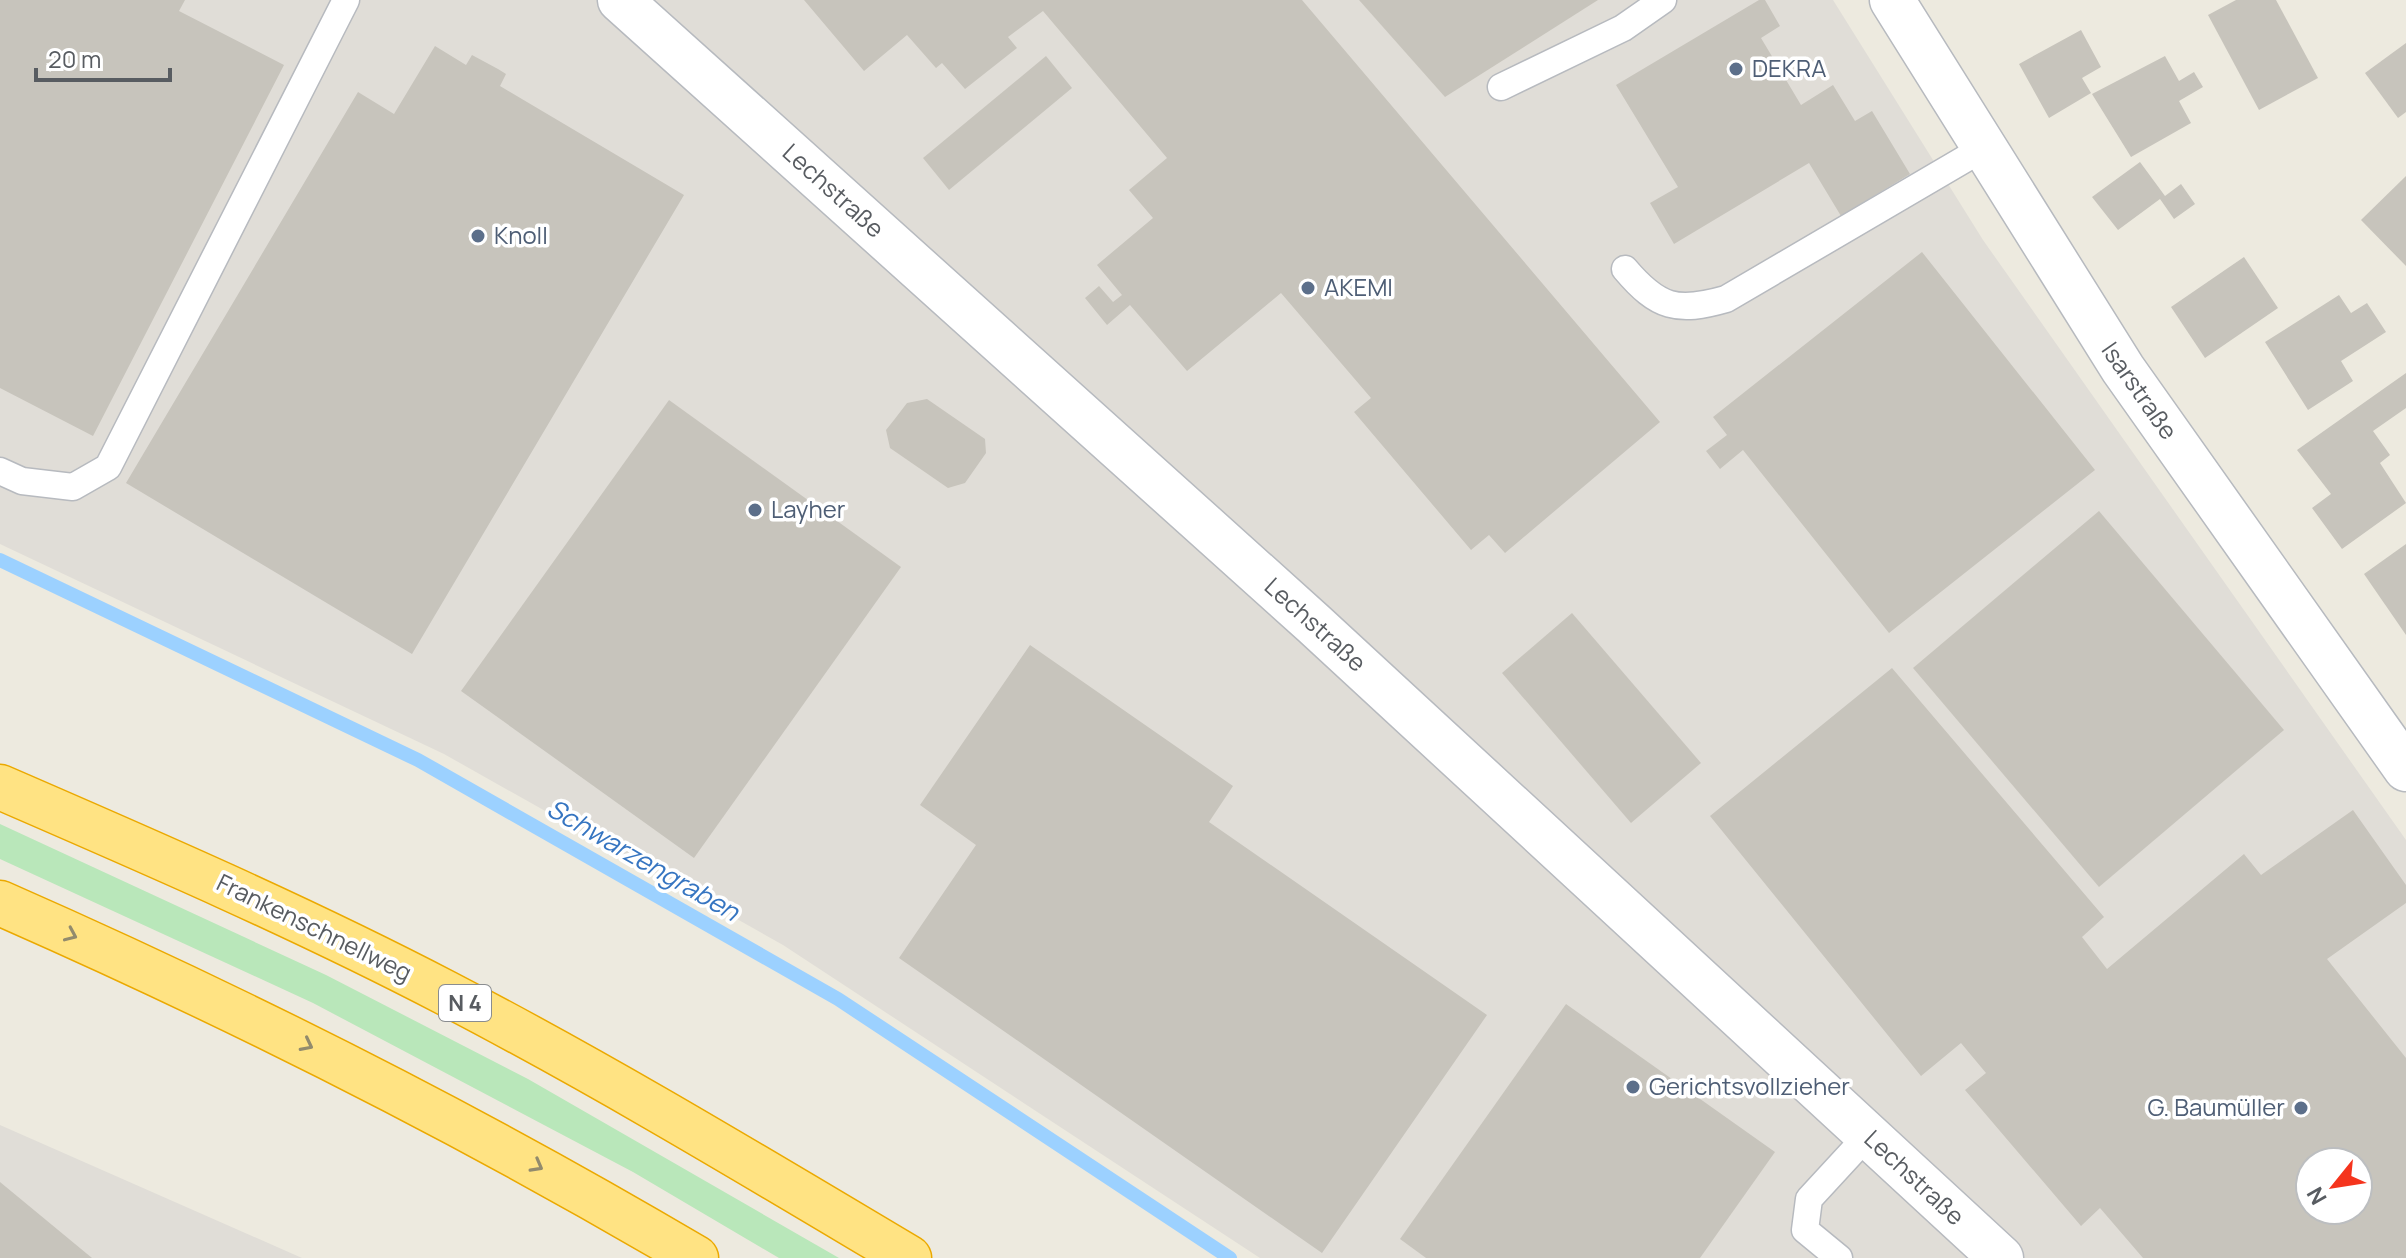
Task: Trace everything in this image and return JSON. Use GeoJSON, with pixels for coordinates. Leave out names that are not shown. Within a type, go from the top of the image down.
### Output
{"type":"FeatureCollection","features":[{"type":"Feature","properties":{"kind":"highway","name":"Frankenschnellweg"},"geometry":{"type":"LineString","coordinates":[[0,787],[242,892],[446,993],[649,1102],[909,1258]]}},
{"type":"Feature","properties":{"kind":"highway"},"geometry":{"type":"LineString","coordinates":[[0,903],[191,987],[401,1092],[696,1258]]}},
{"type":"Feature","properties":{"kind":"street","name":"Lechstraße"},"geometry":{"type":"LineString","coordinates":[[620,0],[1314,624],[2001,1258]]}},
{"type":"Feature","properties":{"kind":"street","name":"Isarstraße"},"geometry":{"type":"LineString","coordinates":[[1892,0],[1982,149],[2123,369],[2406,769]]}},
{"type":"Feature","properties":{"kind":"lane"},"geometry":{"type":"LineString","coordinates":[[0,471],[22,481],[73,487],[108,467],[346,0]]}},
{"type":"Feature","properties":{"kind":"lane"},"geometry":{"type":"LineString","coordinates":[[1501,87],[1623,28],[1663,0]]}},
{"type":"Feature","properties":{"kind":"lane"},"geometry":{"type":"LineString","coordinates":[[1625,269],[1644,292],[1666,304],[1694,308],[1726,299],[1982,149]]}},
{"type":"Feature","properties":{"kind":"lane"},"geometry":{"type":"LineString","coordinates":[[1839,1258],[1805,1230],[1809,1199],[1868,1135]]}},
{"type":"Feature","properties":{"kind":"shaded area"},"geometry":{"type":"Polygon","coordinates":[[[0,0],[1833,0],[1983,240],[2406,840],[2406,1258],[1260,1258],[783,945],[444,754],[0,544],[0,0]]]}},
{"type":"Feature","properties":{"kind":"shaded area"},"geometry":{"type":"Polygon","coordinates":[[[0,1125],[302,1258],[0,1258],[0,1125]]]}},
{"type":"Feature","properties":{"kind":"green space"},"geometry":{"type":"Polygon","coordinates":[[[0,824],[326,975],[528,1079],[839,1258],[779,1258],[633,1172],[313,1003],[0,859],[0,824]]]}},
{"type":"Feature","properties":{"kind":"building"},"geometry":{"type":"Polygon","coordinates":[[[0,0],[185,0],[179,11],[284,65],[93,436],[0,388],[0,0]]]}},
{"type":"Feature","properties":{"kind":"building"},"geometry":{"type":"Polygon","coordinates":[[[804,0],[1302,0],[1660,422],[1505,553],[1489,535],[1471,550],[1354,412],[1371,398],[1281,293],[1187,371],[1130,305],[1107,325],[1085,298],[1099,286],[1113,302],[1122,295],[1097,265],[1153,218],[1129,190],[1167,158],[1043,11],[1008,37],[1017,48],[965,89],[942,63],[936,68],[907,35],[864,71],[804,0]]]}},
{"type":"Feature","properties":{"kind":"building"},"geometry":{"type":"Polygon","coordinates":[[[1359,0],[1598,0],[1445,97],[1359,0]]]}},
{"type":"Feature","properties":{"kind":"building"},"geometry":{"type":"Polygon","coordinates":[[[1759,0],[1765,0],[1780,26],[1761,38],[1801,105],[1833,85],[1855,121],[1872,111],[1910,174],[1841,216],[1809,163],[1674,244],[1650,203],[1678,187],[1616,85],[1759,0]]]}},
{"type":"Feature","properties":{"kind":"building"},"geometry":{"type":"Polygon","coordinates":[[[2236,0],[2276,0],[2318,78],[2259,110],[2208,15],[2236,0]]]}},
{"type":"Feature","properties":{"kind":"building"},"geometry":{"type":"Polygon","coordinates":[[[2081,30],[2101,67],[2082,78],[2091,93],[2049,118],[2019,64],[2081,30]]]}},
{"type":"Feature","properties":{"kind":"building"},"geometry":{"type":"Polygon","coordinates":[[[2406,43],[2406,112],[2398,118],[2365,73],[2406,43]]]}},
{"type":"Feature","properties":{"kind":"building"},"geometry":{"type":"Polygon","coordinates":[[[435,46],[466,65],[472,55],[498,69],[506,74],[500,86],[684,195],[412,654],[126,483],[358,92],[394,114],[435,46]]]}},
{"type":"Feature","properties":{"kind":"building"},"geometry":{"type":"Polygon","coordinates":[[[1046,56],[1072,88],[949,190],[923,158],[1046,56]]]}},
{"type":"Feature","properties":{"kind":"building"},"geometry":{"type":"Polygon","coordinates":[[[2165,56],[2179,81],[2194,72],[2203,87],[2179,101],[2191,123],[2131,157],[2092,94],[2165,56]]]}},
{"type":"Feature","properties":{"kind":"building"},"geometry":{"type":"Polygon","coordinates":[[[2140,162],[2165,196],[2181,184],[2195,204],[2174,219],[2160,199],[2118,230],[2092,197],[2140,162]]]}},
{"type":"Feature","properties":{"kind":"building"},"geometry":{"type":"Polygon","coordinates":[[[2406,176],[2406,266],[2361,220],[2406,176]]]}},
{"type":"Feature","properties":{"kind":"building"},"geometry":{"type":"Polygon","coordinates":[[[1922,252],[2095,470],[1889,633],[1743,450],[1720,469],[1706,451],[1727,435],[1713,417],[1922,252]]]}},
{"type":"Feature","properties":{"kind":"building"},"geometry":{"type":"Polygon","coordinates":[[[2244,257],[2278,308],[2205,358],[2171,307],[2244,257]]]}},
{"type":"Feature","properties":{"kind":"building"},"geometry":{"type":"Polygon","coordinates":[[[2339,295],[2351,313],[2367,303],[2386,332],[2341,361],[2353,381],[2308,410],[2265,342],[2339,295]]]}},
{"type":"Feature","properties":{"kind":"building"},"geometry":{"type":"Polygon","coordinates":[[[2406,373],[2406,408],[2373,431],[2390,455],[2380,463],[2406,503],[2342,549],[2312,508],[2331,494],[2297,450],[2406,373]]]}},
{"type":"Feature","properties":{"kind":"building"},"geometry":{"type":"Polygon","coordinates":[[[927,399],[985,439],[986,453],[965,483],[948,488],[890,448],[886,430],[907,403],[927,399]]]}},
{"type":"Feature","properties":{"kind":"building"},"geometry":{"type":"Polygon","coordinates":[[[669,400],[901,567],[694,858],[461,691],[669,400]]]}},
{"type":"Feature","properties":{"kind":"building"},"geometry":{"type":"Polygon","coordinates":[[[2099,511],[2284,730],[2099,887],[1913,668],[2099,511]]]}},
{"type":"Feature","properties":{"kind":"building"},"geometry":{"type":"Polygon","coordinates":[[[2406,544],[2406,635],[2364,574],[2406,544]]]}},
{"type":"Feature","properties":{"kind":"building"},"geometry":{"type":"Polygon","coordinates":[[[1572,613],[1701,763],[1631,823],[1502,673],[1572,613]]]}},
{"type":"Feature","properties":{"kind":"building"},"geometry":{"type":"Polygon","coordinates":[[[1030,645],[1233,786],[1209,822],[1487,1015],[1322,1253],[899,958],[976,845],[920,805],[1030,645]]]}},
{"type":"Feature","properties":{"kind":"building"},"geometry":{"type":"Polygon","coordinates":[[[1892,668],[2104,917],[2082,937],[2107,969],[2244,854],[2261,875],[2353,810],[2406,885],[2406,903],[2327,959],[2406,1058],[2406,1258],[2143,1258],[2100,1208],[2081,1226],[1965,1090],[1986,1073],[1961,1043],[1921,1076],[1710,816],[1892,668]]]}},
{"type":"Feature","properties":{"kind":"building"},"geometry":{"type":"Polygon","coordinates":[[[1566,1004],[1775,1152],[1700,1258],[1426,1258],[1400,1239],[1566,1004]]]}},
{"type":"Feature","properties":{"kind":"building"},"geometry":{"type":"Polygon","coordinates":[[[0,1182],[92,1258],[0,1258],[0,1182]]]}},
{"type":"Feature","properties":{"kind":"waterway","name":"Schwarzengraben"},"geometry":{"type":"LineString","coordinates":[[0,560],[418,760],[838,999],[1230,1258]]}},
{"type":"Feature","properties":{"kind":"place","name":"DEKRA"},"geometry":{"type":"Point","coordinates":[1736,69]}},
{"type":"Feature","properties":{"kind":"place","name":"Knoll"},"geometry":{"type":"Point","coordinates":[478,236]}},
{"type":"Feature","properties":{"kind":"place","name":"AKEMI"},"geometry":{"type":"Point","coordinates":[1308,288]}},
{"type":"Feature","properties":{"kind":"place","name":"Layher"},"geometry":{"type":"Point","coordinates":[755,510]}},
{"type":"Feature","properties":{"kind":"place","name":"Gerichtsvollzieher"},"geometry":{"type":"Point","coordinates":[1633,1087]}},
{"type":"Feature","properties":{"kind":"place","name":"G. Baumüller"},"geometry":{"type":"Point","coordinates":[2301,1108]}}]}
